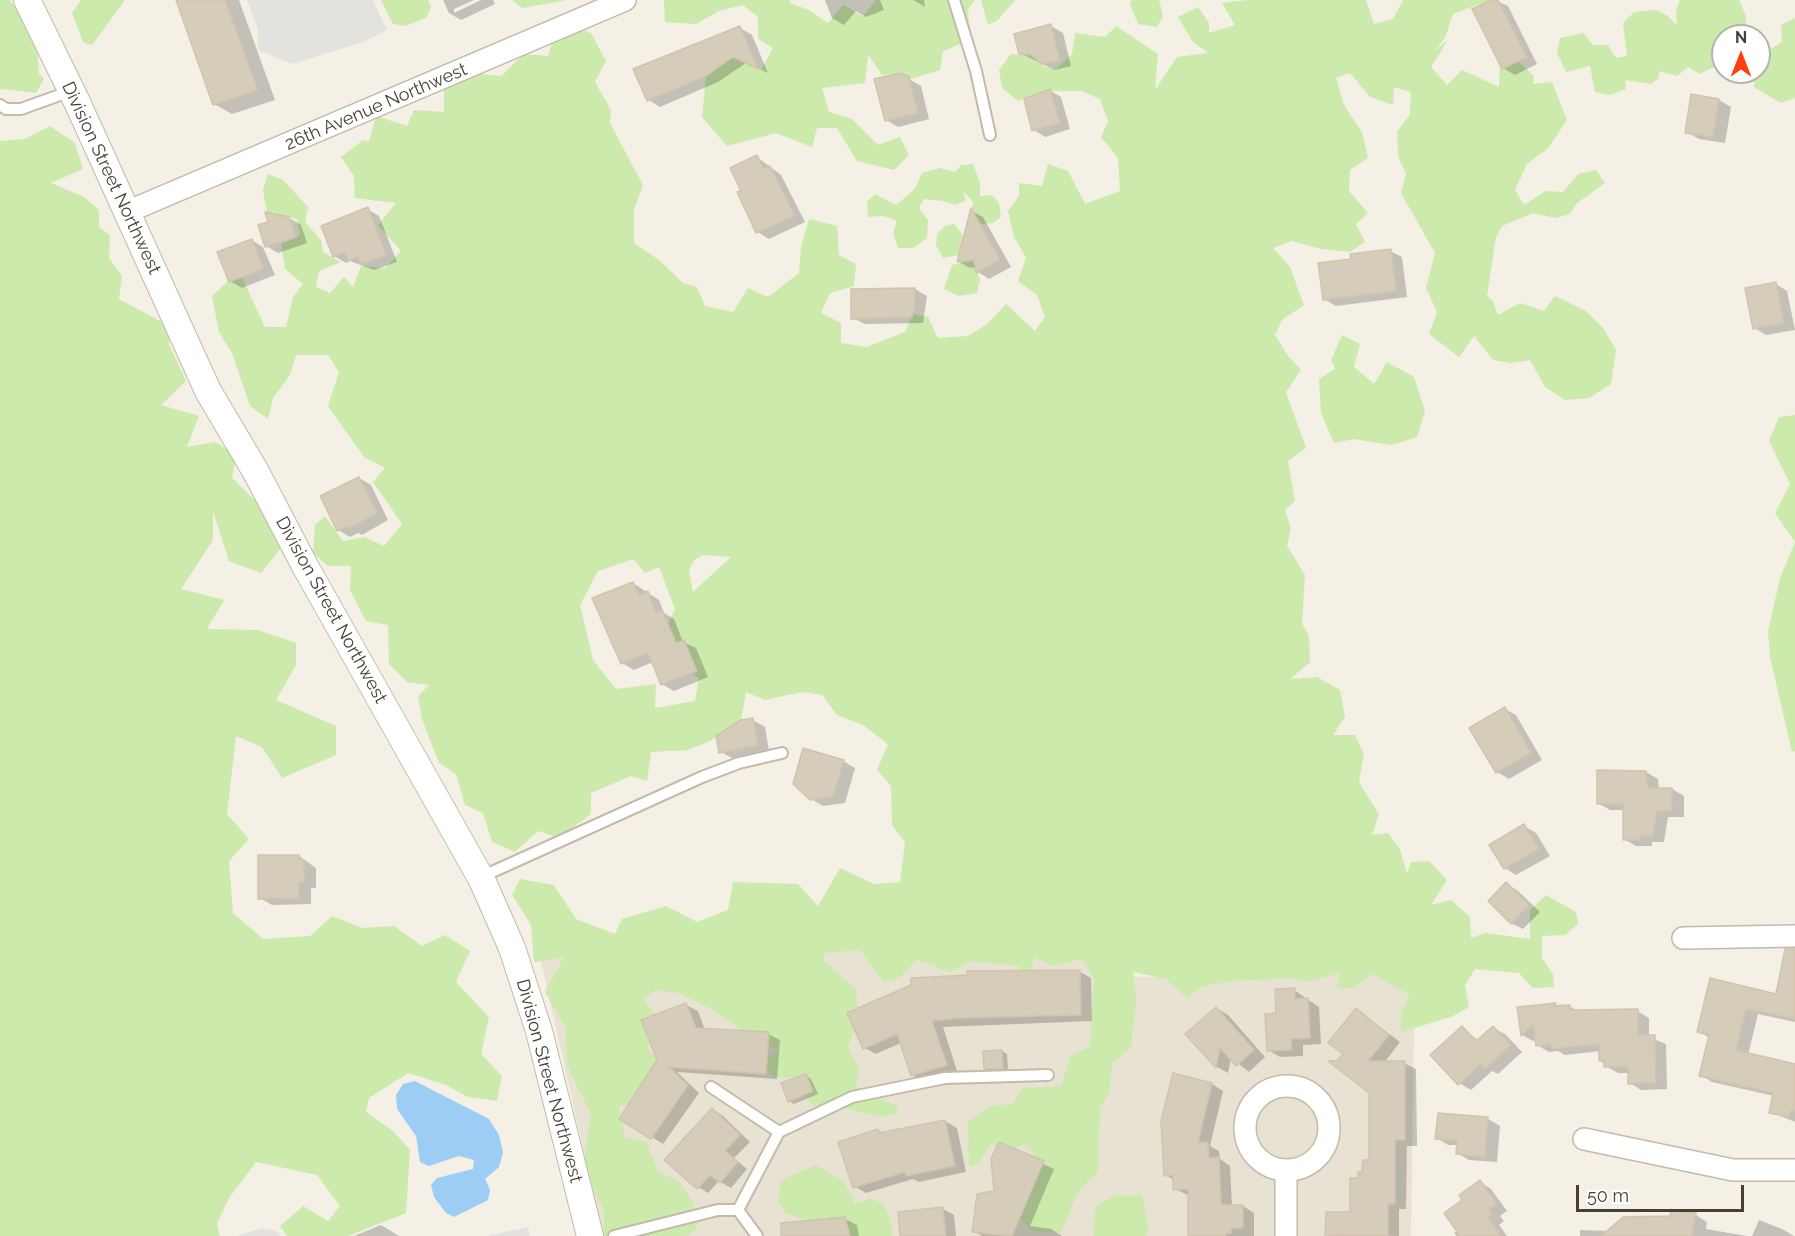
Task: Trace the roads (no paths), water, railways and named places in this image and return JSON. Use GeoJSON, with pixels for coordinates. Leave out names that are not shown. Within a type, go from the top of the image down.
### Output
{"type":"FeatureCollection","features":[{"type":"Feature","properties":{"kind":"street","name":"Division Street Northwest"},"geometry":{"type":"LineString","coordinates":[[27,0],[72,91],[208,391],[256,472],[305,566],[480,877],[512,948],[539,1030],[590,1236]]}},
{"type":"Feature","properties":{"kind":"street","name":"26th Avenue Northwest"},"geometry":{"type":"LineString","coordinates":[[127,212],[625,0]]}},
{"type":"Feature","properties":{"kind":"street"},"geometry":{"type":"LineString","coordinates":[[1683,938],[1795,936]]}},
{"type":"Feature","properties":{"kind":"street"},"geometry":{"type":"LineString","coordinates":[[1293,1086],[1306,1090],[1318,1098],[1329,1124],[1328,1138],[1322,1151],[1312,1161],[1300,1168],[1286,1170],[1273,1168],[1251,1151],[1244,1125],[1247,1112],[1255,1100],[1272,1089],[1293,1086]]}},
{"type":"Feature","properties":{"kind":"street"},"geometry":{"type":"LineString","coordinates":[[1584,1139],[1733,1170],[1795,1170]]}},
{"type":"Feature","properties":{"kind":"street"},"geometry":{"type":"LineString","coordinates":[[1286,1170],[1286,1236]]}},
{"type":"Feature","properties":{"kind":"lane"},"geometry":{"type":"LineString","coordinates":[[954,0],[976,71],[990,135]]}},
{"type":"Feature","properties":{"kind":"lane"},"geometry":{"type":"LineString","coordinates":[[0,105],[6,109],[21,109],[72,91]]}},
{"type":"Feature","properties":{"kind":"lane"},"geometry":{"type":"LineString","coordinates":[[480,877],[702,777],[739,763],[782,753]]}},
{"type":"Feature","properties":{"kind":"lane"},"geometry":{"type":"LineString","coordinates":[[738,1210],[778,1132],[852,1097],[945,1078],[1048,1075]]}},
{"type":"Feature","properties":{"kind":"lane"},"geometry":{"type":"LineString","coordinates":[[711,1087],[778,1132]]}},
{"type":"Feature","properties":{"kind":"lane"},"geometry":{"type":"LineString","coordinates":[[614,1236],[718,1210],[738,1210],[755,1230],[757,1236]]}},
{"type":"Feature","properties":{"kind":"water"},"geometry":{"type":"Polygon","coordinates":[[[415,1081],[489,1119],[499,1135],[503,1153],[499,1167],[485,1179],[490,1190],[488,1200],[454,1217],[446,1213],[434,1197],[431,1185],[437,1178],[473,1169],[474,1160],[459,1156],[429,1166],[420,1162],[416,1136],[397,1109],[396,1095],[403,1084],[415,1081]]]}}]}
